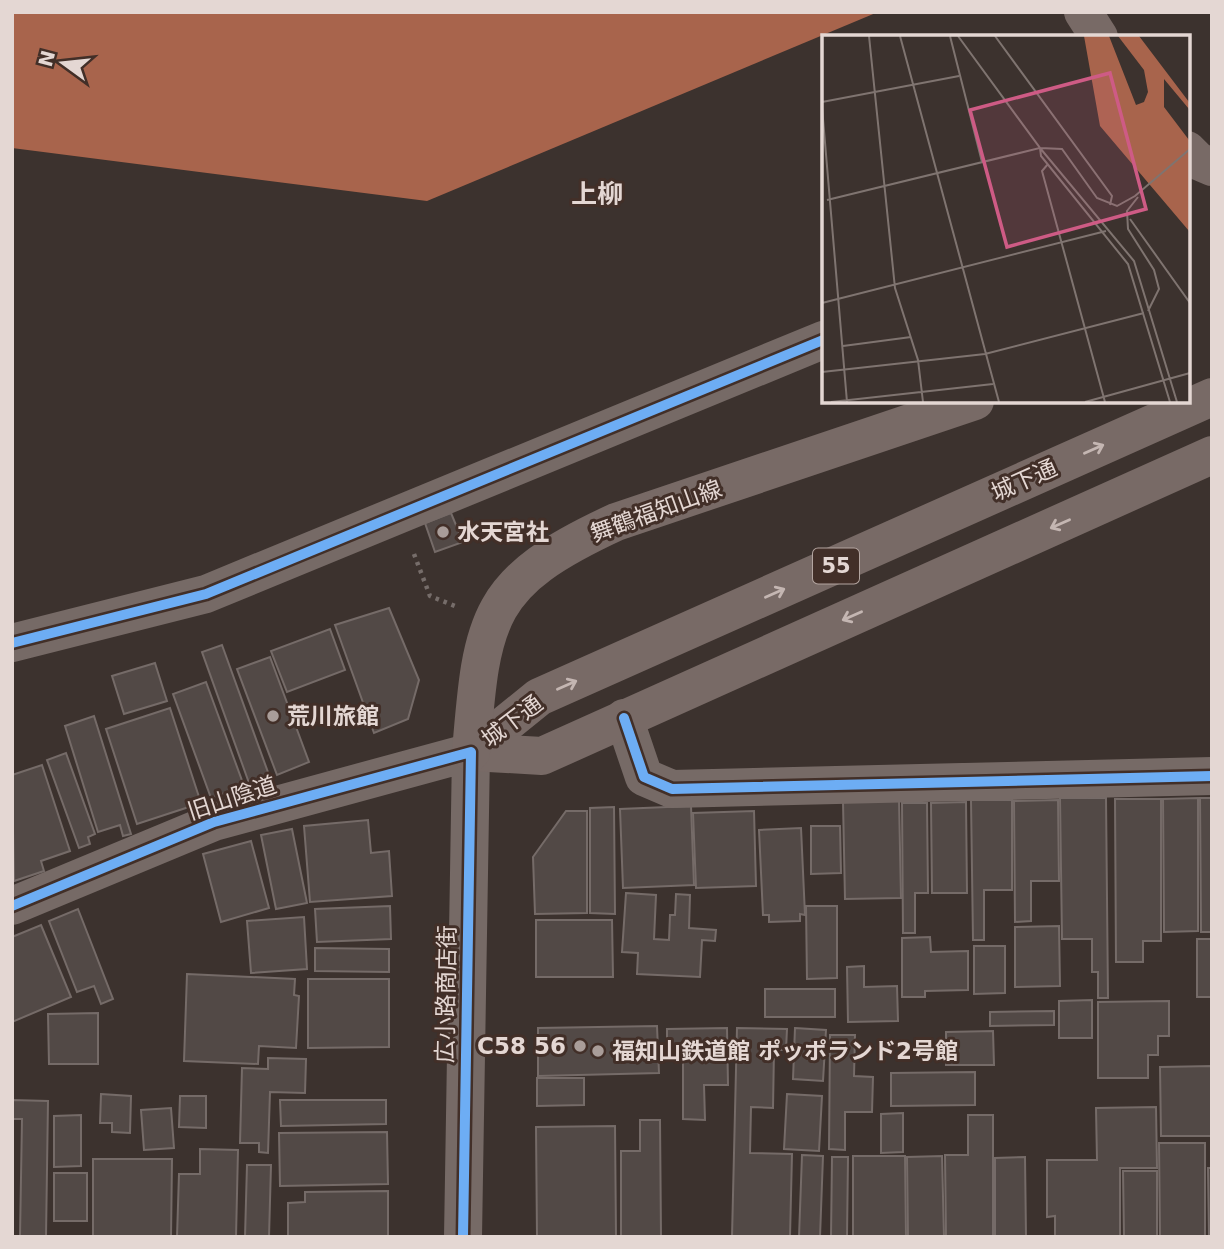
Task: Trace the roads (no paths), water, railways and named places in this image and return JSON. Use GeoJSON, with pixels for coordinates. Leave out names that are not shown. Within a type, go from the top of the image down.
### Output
{"type":"FeatureCollection","features":[{"type":"Feature","properties":{"kind":"main road"},"geometry":{"type":"LineString","coordinates":[[1066,12],[1077,35]]}},
{"type":"Feature","properties":{"kind":"main road"},"geometry":{"type":"LineString","coordinates":[[1083,12],[1098,35]]}},
{"type":"Feature","properties":{"kind":"main road","name":"城下通"},"geometry":{"type":"LineString","coordinates":[[471,752],[539,697],[1212,397]]}},
{"type":"Feature","properties":{"kind":"main road","name":"舞鶴福知山線"},"geometry":{"type":"LineString","coordinates":[[471,752],[478,664],[485,634],[498,606],[538,564],[565,545],[615,522],[972,402]]}},
{"type":"Feature","properties":{"kind":"main road","name":"城下通"},"geometry":{"type":"LineString","coordinates":[[471,752],[542,756],[1212,455]]}},
{"type":"Feature","properties":{"kind":"street"},"geometry":{"type":"LineString","coordinates":[[12,643],[206,594],[822,340]]}},
{"type":"Feature","properties":{"kind":"street"},"geometry":{"type":"LineString","coordinates":[[624,718],[643,777],[672,789],[1212,776]]}},
{"type":"Feature","properties":{"kind":"street","name":"旧山陰道"},"geometry":{"type":"LineString","coordinates":[[12,906],[214,822],[471,752]]}},
{"type":"Feature","properties":{"kind":"street","name":"広小路商店街"},"geometry":{"type":"LineString","coordinates":[[463,1237],[471,752]]}},
{"type":"Feature","properties":{"kind":"place","name":"水天宮社"},"geometry":{"type":"Point","coordinates":[443,532]}},
{"type":"Feature","properties":{"kind":"place","name":"荒川旅館"},"geometry":{"type":"Point","coordinates":[273,716]}},
{"type":"Feature","properties":{"kind":"place","name":"C58 56"},"geometry":{"type":"Point","coordinates":[580,1046]}},
{"type":"Feature","properties":{"kind":"place","name":"福知山鉄道館 ポッポランド2号館"},"geometry":{"type":"Point","coordinates":[598,1051]}},
{"type":"Feature","properties":{"kind":"district","name":"上柳"},"geometry":{"type":"Point","coordinates":[597,194]}}]}
